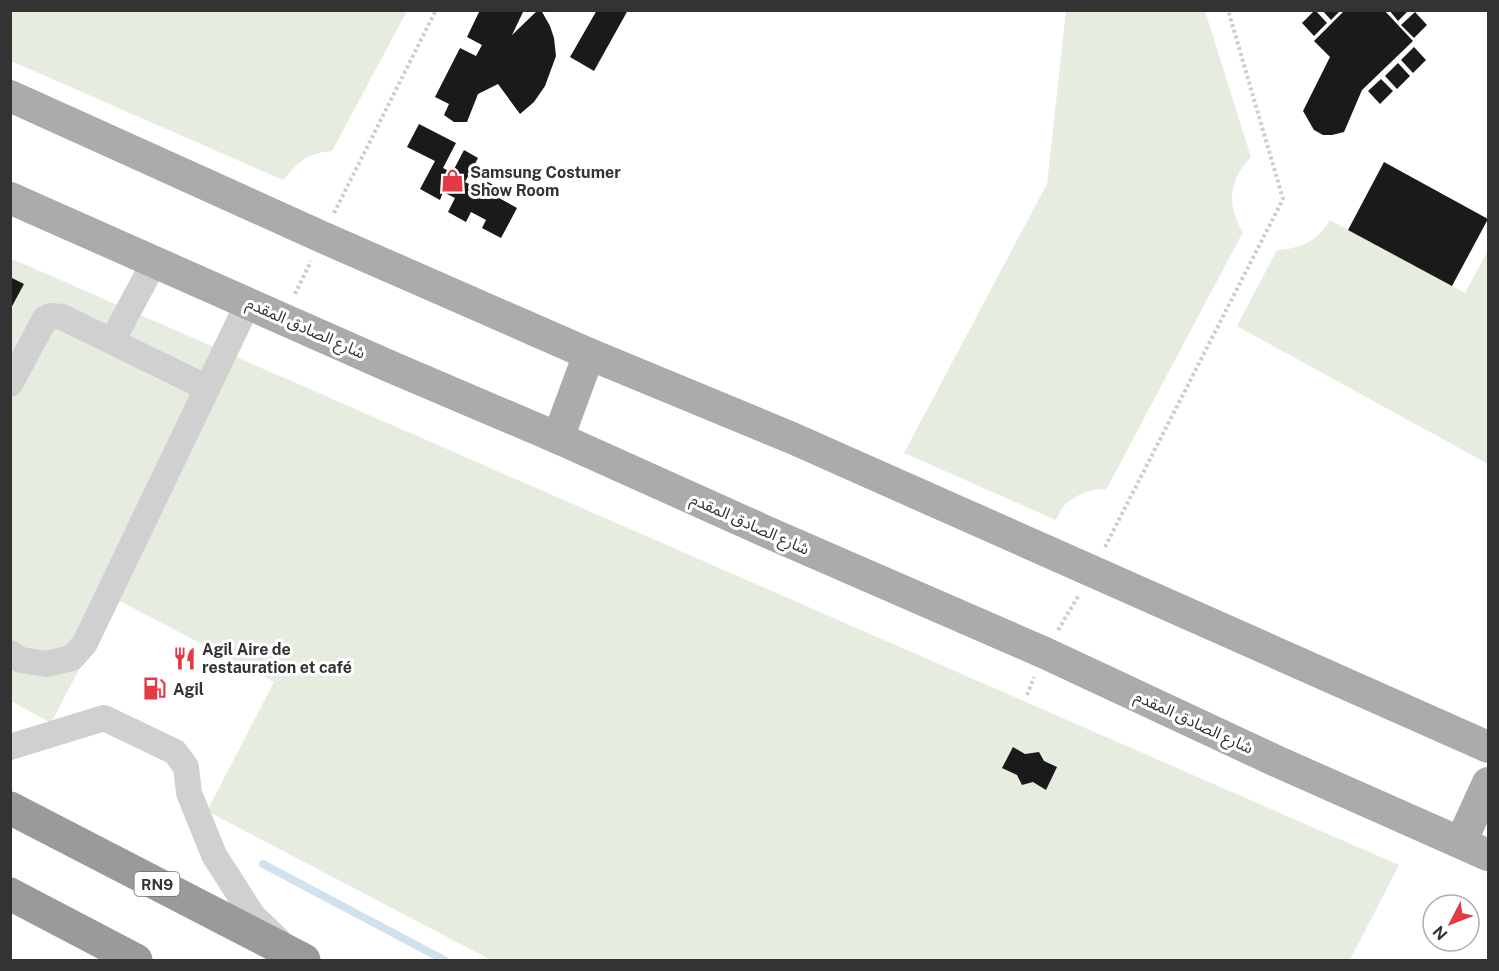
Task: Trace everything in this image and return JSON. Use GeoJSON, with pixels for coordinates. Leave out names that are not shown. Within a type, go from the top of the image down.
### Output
{"type":"FeatureCollection","features":[{"type":"Feature","properties":{"kind":"highway","name":"RN9"},"geometry":{"type":"LineString","coordinates":[[10,808],[299,958]]}},
{"type":"Feature","properties":{"kind":"highway"},"geometry":{"type":"LineString","coordinates":[[10,894],[136,960]]}},
{"type":"Feature","properties":{"kind":"main road"},"geometry":{"type":"LineString","coordinates":[[10,96],[322,237],[589,354],[792,438],[1488,747]]}},
{"type":"Feature","properties":{"kind":"main road","name":"شارع الصادق المقدم"},"geometry":{"type":"LineString","coordinates":[[10,198],[1045,653],[1276,760],[1475,848]]}},
{"type":"Feature","properties":{"kind":"main road"},"geometry":{"type":"LineString","coordinates":[[558,438],[589,354]]}},
{"type":"Feature","properties":{"kind":"main road"},"geometry":{"type":"LineString","coordinates":[[1475,848],[1488,783]]}},
{"type":"Feature","properties":{"kind":"lane"},"geometry":{"type":"LineString","coordinates":[[112,341],[154,261]]}},
{"type":"Feature","properties":{"kind":"lane"},"geometry":{"type":"LineString","coordinates":[[10,653],[21,660],[46,664],[72,658],[85,643],[248,303]]}},
{"type":"Feature","properties":{"kind":"lane"},"geometry":{"type":"LineString","coordinates":[[10,384],[45,319],[50,316],[62,317],[207,388]]}},
{"type":"Feature","properties":{"kind":"lane"},"geometry":{"type":"LineString","coordinates":[[10,747],[104,718],[175,752],[186,766],[189,793],[214,855],[253,916],[299,958]]}},
{"type":"Feature","properties":{"kind":"path"},"geometry":{"type":"LineString","coordinates":[[284,318],[436,10]]}},
{"type":"Feature","properties":{"kind":"path"},"geometry":{"type":"LineString","coordinates":[[1027,694],[1045,653],[1093,571],[1283,199],[1228,10]]}},
{"type":"Feature","properties":{"kind":"shaded area"},"geometry":{"type":"Polygon","coordinates":[[[11,10],[407,11],[332,151],[309,156],[283,180],[11,61],[11,10]]]}},
{"type":"Feature","properties":{"kind":"shaded area"},"geometry":{"type":"Polygon","coordinates":[[[1066,11],[1205,11],[1251,157],[1238,174],[1232,193],[1234,212],[1243,232],[1106,490],[1089,491],[1077,496],[1063,507],[1056,520],[904,453],[1047,184],[1066,11]]]}},
{"type":"Feature","properties":{"kind":"shaded area"},"geometry":{"type":"Polygon","coordinates":[[[1330,220],[1465,293],[1488,250],[1488,464],[1237,326],[1277,250],[1301,246],[1320,233],[1330,220]]]}},
{"type":"Feature","properties":{"kind":"shaded area"},"geometry":{"type":"Polygon","coordinates":[[[10,258],[1399,865],[1350,960],[491,960],[207,811],[274,682],[116,599],[51,723],[11,701],[10,258]]]}},
{"type":"Feature","properties":{"kind":"building"},"geometry":{"type":"Polygon","coordinates":[[[480,10],[524,10],[512,35],[538,10],[541,10],[554,38],[556,56],[545,86],[534,102],[520,114],[498,84],[478,94],[467,122],[454,122],[444,115],[449,104],[435,97],[460,48],[476,56],[482,45],[467,37],[480,10]]]}},
{"type":"Feature","properties":{"kind":"building"},"geometry":{"type":"Polygon","coordinates":[[[597,10],[628,10],[594,71],[570,57],[597,10]]]}},
{"type":"Feature","properties":{"kind":"building"},"geometry":{"type":"Polygon","coordinates":[[[1315,10],[1327,23],[1314,36],[1302,23],[1315,10]]]}},
{"type":"Feature","properties":{"kind":"building"},"geometry":{"type":"Polygon","coordinates":[[[1322,10],[1341,10],[1331,20],[1322,10]]]}},
{"type":"Feature","properties":{"kind":"building"},"geometry":{"type":"Polygon","coordinates":[[[1345,10],[1384,10],[1413,41],[1362,90],[1344,132],[1323,135],[1314,130],[1303,111],[1330,57],[1314,41],[1345,10]]]}},
{"type":"Feature","properties":{"kind":"building"},"geometry":{"type":"Polygon","coordinates":[[[1389,10],[1409,10],[1398,21],[1389,10]]]}},
{"type":"Feature","properties":{"kind":"building"},"geometry":{"type":"Polygon","coordinates":[[[1415,12],[1427,25],[1414,38],[1401,25],[1415,12]]]}},
{"type":"Feature","properties":{"kind":"building"},"geometry":{"type":"Polygon","coordinates":[[[1414,47],[1426,60],[1413,73],[1401,60],[1414,47]]]}},
{"type":"Feature","properties":{"kind":"building"},"geometry":{"type":"Polygon","coordinates":[[[1398,63],[1410,76],[1397,89],[1385,76],[1398,63]]]}},
{"type":"Feature","properties":{"kind":"building"},"geometry":{"type":"Polygon","coordinates":[[[1381,79],[1393,91],[1380,104],[1368,91],[1381,79]]]}},
{"type":"Feature","properties":{"kind":"building"},"geometry":{"type":"Polygon","coordinates":[[[419,124],[456,143],[443,168],[452,173],[464,150],[478,158],[465,182],[481,190],[486,181],[503,190],[499,198],[517,208],[501,238],[482,228],[486,220],[471,212],[466,222],[448,212],[455,198],[443,192],[440,200],[420,189],[435,161],[407,147],[419,124]]]}},
{"type":"Feature","properties":{"kind":"building"},"geometry":{"type":"Polygon","coordinates":[[[1384,162],[1488,219],[1452,286],[1348,230],[1384,162]]]}},
{"type":"Feature","properties":{"kind":"building"},"geometry":{"type":"Polygon","coordinates":[[[10,277],[24,284],[10,310],[10,277]]]}},
{"type":"Feature","properties":{"kind":"building"},"geometry":{"type":"Polygon","coordinates":[[[1013,747],[1025,754],[1039,752],[1044,761],[1057,767],[1046,790],[1033,782],[1022,785],[1017,775],[1002,768],[1013,747]]]}},
{"type":"Feature","properties":{"kind":"waterway"},"geometry":{"type":"LineString","coordinates":[[263,864],[444,960]]}},
{"type":"Feature","properties":{"kind":"place","name":"Samsung Costumer Show Room"},"geometry":{"type":"Point","coordinates":[452,181]}},
{"type":"Feature","properties":{"kind":"place","name":"Agil Aire de restauration et café"},"geometry":{"type":"Point","coordinates":[184,658]}},
{"type":"Feature","properties":{"kind":"place","name":"Agil"},"geometry":{"type":"Point","coordinates":[155,689]}}]}
